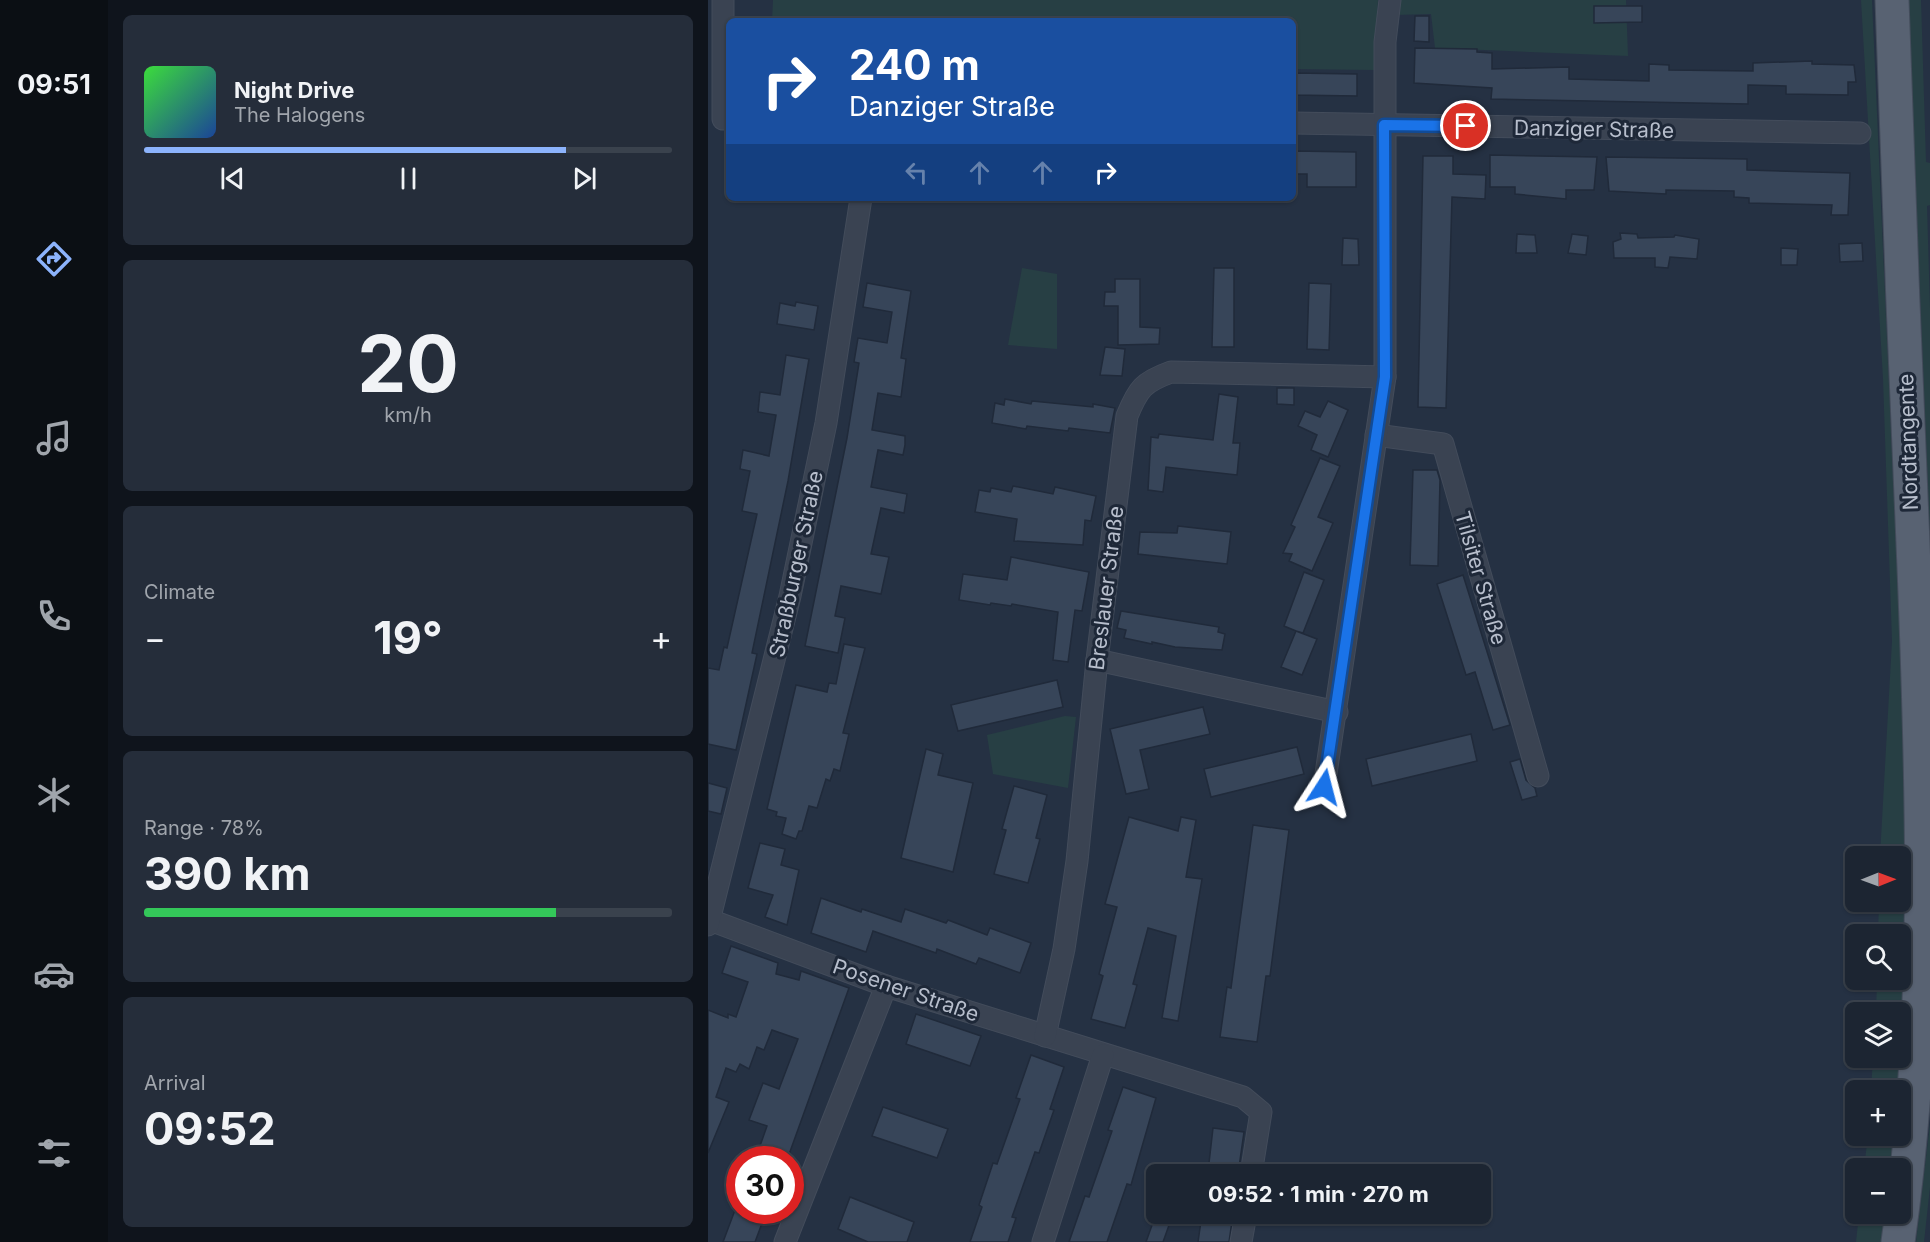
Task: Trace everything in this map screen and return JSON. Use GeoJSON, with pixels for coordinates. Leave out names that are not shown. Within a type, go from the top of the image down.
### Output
{"type":"FeatureCollection","features":[{"type":"Feature","properties":{"kind":"main road","name":"Nordtangente"},"geometry":{"type":"LineString","coordinates":[[1892,0],[1922,781],[1921,966],[1916,1069],[1910,1152],[1898,1242]]}},
{"type":"Feature","properties":{"kind":"street"},"geometry":{"type":"LineString","coordinates":[[720,120],[723,0]]}},
{"type":"Feature","properties":{"kind":"street"},"geometry":{"type":"LineString","coordinates":[[1324,787],[1337,712],[1385,377],[1385,42],[1390,0]]}},
{"type":"Feature","properties":{"kind":"street","name":"Danziger Straße"},"geometry":{"type":"LineString","coordinates":[[1296,123],[1860,133]]}},
{"type":"Feature","properties":{"kind":"street","name":"Straßburger Straße"},"geometry":{"type":"LineString","coordinates":[[709,923],[778,652],[802,538],[826,423],[861,201]]}},
{"type":"Feature","properties":{"kind":"street","name":"Breslauer Straße"},"geometry":{"type":"LineString","coordinates":[[1045,1036],[1064,949],[1077,861],[1097,660],[1127,416],[1136,394],[1150,380],[1171,372],[1385,377]]}},
{"type":"Feature","properties":{"kind":"street","name":"Tilsiter Straße"},"geometry":{"type":"LineString","coordinates":[[1377,435],[1443,444],[1538,776]]}},
{"type":"Feature","properties":{"kind":"street"},"geometry":{"type":"LineString","coordinates":[[1097,660],[1337,712]]}},
{"type":"Feature","properties":{"kind":"street","name":"Posener Straße"},"geometry":{"type":"LineString","coordinates":[[709,923],[886,986],[1243,1097],[1261,1112],[1253,1164]]}},
{"type":"Feature","properties":{"kind":"street"},"geometry":{"type":"LineString","coordinates":[[785,1242],[886,986]]}},
{"type":"Feature","properties":{"kind":"street"},"geometry":{"type":"LineString","coordinates":[[1043,1242],[1103,1055]]}},
{"type":"Feature","properties":{"kind":"street"},"geometry":{"type":"LineString","coordinates":[[1241,1242],[1244,1224]]}},
{"type":"Feature","properties":{"kind":"green space"},"geometry":{"type":"Polygon","coordinates":[[[773,0],[1378,0],[1375,70],[1296,69],[1296,18],[772,18],[773,0]]]}},
{"type":"Feature","properties":{"kind":"green space"},"geometry":{"type":"Polygon","coordinates":[[[1398,0],[1626,0],[1628,56],[1435,48],[1431,14],[1395,15],[1398,0]]]}},
{"type":"Feature","properties":{"kind":"green space"},"geometry":{"type":"Polygon","coordinates":[[[1861,0],[1872,0],[1903,704],[1905,846],[1881,846],[1892,641],[1883,379],[1861,0]]]}},
{"type":"Feature","properties":{"kind":"green space"},"geometry":{"type":"Polygon","coordinates":[[[1908,0],[1921,0],[1926,162],[1930,163],[1930,205],[1927,206],[1930,308],[1930,536],[1908,0]]]}},
{"type":"Feature","properties":{"kind":"green space"},"geometry":{"type":"Polygon","coordinates":[[[1022,268],[1057,274],[1057,349],[1008,345],[1022,268]]]}},
{"type":"Feature","properties":{"kind":"green space"},"geometry":{"type":"Polygon","coordinates":[[[1065,716],[1076,717],[1068,788],[993,774],[987,735],[1065,716]]]}},
{"type":"Feature","properties":{"kind":"green space"},"geometry":{"type":"Polygon","coordinates":[[[1879,912],[1904,912],[1904,924],[1878,924],[1879,912]]]}},
{"type":"Feature","properties":{"kind":"green space"},"geometry":{"type":"Polygon","coordinates":[[[1877,990],[1902,990],[1902,1002],[1876,1002],[1877,990]]]}},
{"type":"Feature","properties":{"kind":"green space"},"geometry":{"type":"Polygon","coordinates":[[[1872,1068],[1899,1068],[1899,1080],[1872,1080],[1872,1068]]]}},
{"type":"Feature","properties":{"kind":"green space"},"geometry":{"type":"Polygon","coordinates":[[[1930,1124],[1930,1187],[1924,1242],[1916,1242],[1930,1124]]]}},
{"type":"Feature","properties":{"kind":"green space"},"geometry":{"type":"Polygon","coordinates":[[[1867,1146],[1893,1146],[1892,1158],[1865,1158],[1867,1146]]]}},
{"type":"Feature","properties":{"kind":"green space"},"geometry":{"type":"Polygon","coordinates":[[[1858,1224],[1885,1224],[1882,1242],[1856,1242],[1858,1224]]]}},
{"type":"Feature","properties":{"kind":"building"},"geometry":{"type":"Polygon","coordinates":[[[1594,6],[1642,6],[1642,22],[1594,23],[1594,6]]]}},
{"type":"Feature","properties":{"kind":"building"},"geometry":{"type":"Polygon","coordinates":[[[1415,16],[1429,16],[1429,42],[1414,41],[1415,16]]]}},
{"type":"Feature","properties":{"kind":"building"},"geometry":{"type":"Polygon","coordinates":[[[1415,48],[1477,49],[1477,52],[1492,53],[1492,69],[1569,67],[1569,79],[1649,81],[1649,64],[1669,65],[1669,70],[1753,71],[1753,63],[1812,61],[1812,64],[1854,65],[1856,82],[1848,82],[1848,95],[1786,94],[1786,86],[1748,85],[1748,104],[1491,99],[1492,88],[1414,83],[1415,48]]]}},
{"type":"Feature","properties":{"kind":"building"},"geometry":{"type":"Polygon","coordinates":[[[1296,73],[1357,74],[1357,96],[1296,95],[1296,73]]]}},
{"type":"Feature","properties":{"kind":"building"},"geometry":{"type":"Polygon","coordinates":[[[1296,151],[1356,152],[1356,187],[1307,187],[1307,174],[1296,174],[1296,151]]]}},
{"type":"Feature","properties":{"kind":"building"},"geometry":{"type":"Polygon","coordinates":[[[1490,155],[1597,157],[1594,190],[1566,190],[1566,199],[1515,194],[1515,187],[1490,187],[1490,155]]]}},
{"type":"Feature","properties":{"kind":"building"},"geometry":{"type":"Polygon","coordinates":[[[1423,156],[1453,156],[1453,174],[1486,175],[1485,199],[1452,197],[1446,408],[1418,407],[1423,156]]]}},
{"type":"Feature","properties":{"kind":"building"},"geometry":{"type":"Polygon","coordinates":[[[1606,157],[1747,159],[1747,170],[1850,173],[1848,215],[1831,215],[1832,205],[1749,203],[1749,198],[1734,197],[1734,191],[1666,190],[1666,194],[1609,191],[1606,157]]]}},
{"type":"Feature","properties":{"kind":"building"},"geometry":{"type":"Polygon","coordinates":[[[1620,233],[1637,234],[1638,238],[1674,237],[1675,235],[1699,239],[1697,259],[1670,257],[1668,268],[1655,267],[1655,258],[1614,258],[1613,242],[1621,239],[1620,233]]]}},
{"type":"Feature","properties":{"kind":"building"},"geometry":{"type":"Polygon","coordinates":[[[1517,234],[1535,235],[1537,253],[1516,253],[1517,234]]]}},
{"type":"Feature","properties":{"kind":"building"},"geometry":{"type":"Polygon","coordinates":[[[1572,234],[1588,236],[1586,255],[1568,253],[1572,234]]]}},
{"type":"Feature","properties":{"kind":"building"},"geometry":{"type":"Polygon","coordinates":[[[1343,238],[1358,239],[1359,265],[1342,265],[1343,238]]]}},
{"type":"Feature","properties":{"kind":"building"},"geometry":{"type":"Polygon","coordinates":[[[1862,243],[1863,261],[1840,262],[1839,244],[1862,243]]]}},
{"type":"Feature","properties":{"kind":"building"},"geometry":{"type":"Polygon","coordinates":[[[1781,248],[1798,249],[1797,265],[1781,265],[1781,248]]]}},
{"type":"Feature","properties":{"kind":"building"},"geometry":{"type":"Polygon","coordinates":[[[1214,268],[1234,268],[1234,347],[1212,347],[1214,268]]]}},
{"type":"Feature","properties":{"kind":"building"},"geometry":{"type":"Polygon","coordinates":[[[1115,279],[1140,279],[1140,327],[1160,328],[1159,344],[1118,345],[1118,306],[1104,306],[1105,292],[1115,292],[1115,279]]]}},
{"type":"Feature","properties":{"kind":"building"},"geometry":{"type":"Polygon","coordinates":[[[867,283],[911,291],[901,358],[906,359],[901,397],[878,393],[872,430],[905,436],[905,445],[903,455],[878,450],[871,487],[907,494],[904,513],[881,508],[871,554],[889,557],[881,594],[841,586],[835,616],[845,618],[838,653],[805,646],[847,438],[859,363],[854,362],[858,338],[887,343],[892,312],[863,307],[867,283]]]}},
{"type":"Feature","properties":{"kind":"building"},"geometry":{"type":"Polygon","coordinates":[[[1309,283],[1331,284],[1329,350],[1307,349],[1309,283]]]}},
{"type":"Feature","properties":{"kind":"building"},"geometry":{"type":"Polygon","coordinates":[[[796,302],[818,306],[814,330],[777,324],[780,303],[795,306],[796,302]]]}},
{"type":"Feature","properties":{"kind":"building"},"geometry":{"type":"Polygon","coordinates":[[[1105,347],[1125,349],[1122,376],[1100,375],[1105,347]]]}},
{"type":"Feature","properties":{"kind":"building"},"geometry":{"type":"Polygon","coordinates":[[[786,355],[809,359],[788,481],[752,653],[757,654],[736,750],[708,744],[708,668],[719,670],[724,647],[727,648],[757,514],[742,511],[750,471],[740,469],[743,450],[769,456],[776,415],[758,412],[760,392],[780,395],[786,355]]]}},
{"type":"Feature","properties":{"kind":"building"},"geometry":{"type":"Polygon","coordinates":[[[1277,388],[1294,388],[1294,405],[1277,404],[1277,388]]]}},
{"type":"Feature","properties":{"kind":"building"},"geometry":{"type":"Polygon","coordinates":[[[1219,394],[1238,397],[1233,443],[1240,443],[1237,475],[1166,467],[1163,492],[1148,490],[1151,437],[1158,438],[1159,434],[1213,440],[1219,394]]]}},
{"type":"Feature","properties":{"kind":"building"},"geometry":{"type":"Polygon","coordinates":[[[1005,399],[1031,404],[1032,401],[1093,407],[1093,404],[1115,408],[1110,433],[1027,426],[1026,429],[992,423],[995,403],[1004,405],[1005,399]]]}},
{"type":"Feature","properties":{"kind":"building"},"geometry":{"type":"Polygon","coordinates":[[[1328,401],[1348,410],[1328,457],[1311,450],[1317,435],[1298,426],[1305,411],[1320,417],[1328,401]]]}},
{"type":"Feature","properties":{"kind":"building"},"geometry":{"type":"Polygon","coordinates":[[[1320,458],[1340,466],[1318,517],[1333,523],[1312,571],[1289,561],[1292,554],[1283,553],[1295,527],[1291,525],[1320,458]]]}},
{"type":"Feature","properties":{"kind":"building"},"geometry":{"type":"Polygon","coordinates":[[[1413,470],[1437,470],[1440,480],[1438,566],[1410,565],[1413,470]]]}},
{"type":"Feature","properties":{"kind":"building"},"geometry":{"type":"Polygon","coordinates":[[[1013,486],[1053,494],[1055,487],[1096,496],[1091,521],[1085,520],[1083,545],[1014,541],[1017,519],[975,512],[979,490],[990,492],[991,488],[1011,492],[1013,486]]]}},
{"type":"Feature","properties":{"kind":"building"},"geometry":{"type":"Polygon","coordinates":[[[1178,526],[1231,532],[1227,564],[1138,554],[1140,532],[1177,533],[1178,526]]]}},
{"type":"Feature","properties":{"kind":"building"},"geometry":{"type":"Polygon","coordinates":[[[1011,557],[1089,572],[1082,611],[1075,610],[1068,662],[1053,660],[1058,612],[1012,604],[1011,606],[991,603],[990,605],[959,600],[963,574],[1007,580],[1011,557]]]}},
{"type":"Feature","properties":{"kind":"building"},"geometry":{"type":"Polygon","coordinates":[[[1304,572],[1324,580],[1303,633],[1284,626],[1304,572]]]}},
{"type":"Feature","properties":{"kind":"building"},"geometry":{"type":"Polygon","coordinates":[[[1463,575],[1510,725],[1493,730],[1475,672],[1466,675],[1437,584],[1463,575]]]}},
{"type":"Feature","properties":{"kind":"building"},"geometry":{"type":"Polygon","coordinates":[[[1121,611],[1219,627],[1218,632],[1225,634],[1222,650],[1175,647],[1124,638],[1126,630],[1117,628],[1121,611]]]}},
{"type":"Feature","properties":{"kind":"building"},"geometry":{"type":"Polygon","coordinates":[[[1296,631],[1317,639],[1302,675],[1281,667],[1296,631]]]}},
{"type":"Feature","properties":{"kind":"building"},"geometry":{"type":"Polygon","coordinates":[[[844,644],[865,648],[843,733],[849,734],[840,771],[834,769],[830,781],[826,779],[817,808],[809,806],[802,831],[799,831],[796,839],[782,834],[786,818],[776,816],[777,812],[767,809],[796,685],[827,692],[829,683],[836,684],[844,644]]]}},
{"type":"Feature","properties":{"kind":"building"},"geometry":{"type":"Polygon","coordinates":[[[1057,680],[1063,707],[958,731],[951,705],[1057,680]]]}},
{"type":"Feature","properties":{"kind":"building"},"geometry":{"type":"Polygon","coordinates":[[[1203,707],[1210,734],[1140,750],[1149,789],[1126,794],[1110,729],[1203,707]]]}},
{"type":"Feature","properties":{"kind":"building"},"geometry":{"type":"Polygon","coordinates":[[[1471,734],[1477,761],[1372,786],[1366,759],[1471,734]]]}},
{"type":"Feature","properties":{"kind":"building"},"geometry":{"type":"Polygon","coordinates":[[[1297,747],[1304,774],[1211,797],[1204,769],[1297,747]]]}},
{"type":"Feature","properties":{"kind":"building"},"geometry":{"type":"Polygon","coordinates":[[[926,749],[943,754],[938,775],[973,783],[953,872],[901,858],[926,749]]]}},
{"type":"Feature","properties":{"kind":"building"},"geometry":{"type":"Polygon","coordinates":[[[1520,759],[1526,780],[1535,788],[1537,796],[1522,800],[1510,762],[1520,759]]]}},
{"type":"Feature","properties":{"kind":"building"},"geometry":{"type":"Polygon","coordinates":[[[708,783],[727,788],[721,814],[708,811],[708,783]]]}},
{"type":"Feature","properties":{"kind":"building"},"geometry":{"type":"Polygon","coordinates":[[[1014,786],[1047,795],[1036,838],[1040,839],[1028,883],[994,874],[1006,830],[1002,829],[1014,786]]]}},
{"type":"Feature","properties":{"kind":"building"},"geometry":{"type":"Polygon","coordinates":[[[1129,817],[1178,831],[1181,817],[1196,820],[1186,877],[1202,879],[1178,1021],[1162,1018],[1176,936],[1148,928],[1133,984],[1137,985],[1125,1028],[1091,1019],[1103,976],[1099,974],[1117,907],[1105,904],[1129,817]]]}},
{"type":"Feature","properties":{"kind":"building"},"geometry":{"type":"Polygon","coordinates":[[[1253,825],[1289,830],[1270,976],[1266,976],[1257,1042],[1220,1037],[1227,987],[1231,988],[1253,825]]]}},
{"type":"Feature","properties":{"kind":"building"},"geometry":{"type":"Polygon","coordinates":[[[760,843],[785,849],[781,865],[799,870],[787,925],[765,917],[773,895],[748,888],[760,843]]]}},
{"type":"Feature","properties":{"kind":"building"},"geometry":{"type":"Polygon","coordinates":[[[821,898],[861,912],[862,909],[901,922],[905,909],[946,923],[948,920],[987,935],[990,928],[1031,943],[1020,973],[979,958],[976,964],[937,949],[936,953],[873,931],[866,952],[811,933],[821,898]]]}},
{"type":"Feature","properties":{"kind":"building"},"geometry":{"type":"Polygon","coordinates":[[[731,946],[778,963],[776,974],[799,980],[801,971],[849,988],[792,1146],[760,1146],[767,1126],[749,1120],[763,1083],[779,1089],[798,1039],[772,1030],[764,1050],[757,1047],[749,1069],[740,1064],[736,1072],[726,1068],[716,1097],[729,1102],[708,1153],[708,1010],[728,1018],[728,1014],[736,1017],[748,982],[722,973],[731,946]]]}},
{"type":"Feature","properties":{"kind":"building"},"geometry":{"type":"Polygon","coordinates":[[[916,1014],[981,1036],[970,1066],[906,1044],[916,1014]]]}},
{"type":"Feature","properties":{"kind":"building"},"geometry":{"type":"Polygon","coordinates":[[[1031,1055],[1064,1067],[1050,1109],[1054,1110],[1039,1153],[1035,1152],[1012,1217],[1016,1218],[1008,1242],[970,1242],[993,1163],[997,1164],[1020,1099],[1016,1098],[1031,1055]]]}},
{"type":"Feature","properties":{"kind":"building"},"geometry":{"type":"Polygon","coordinates":[[[1123,1087],[1156,1098],[1131,1185],[1127,1184],[1107,1242],[1069,1242],[1085,1196],[1089,1197],[1112,1131],[1108,1130],[1123,1087]]]}},
{"type":"Feature","properties":{"kind":"building"},"geometry":{"type":"Polygon","coordinates":[[[883,1107],[948,1129],[937,1158],[872,1136],[883,1107]]]}},
{"type":"Feature","properties":{"kind":"building"},"geometry":{"type":"Polygon","coordinates":[[[1213,1128],[1244,1132],[1239,1164],[1209,1163],[1213,1128]]]}},
{"type":"Feature","properties":{"kind":"building"},"geometry":{"type":"Polygon","coordinates":[[[850,1197],[914,1222],[907,1242],[868,1242],[838,1229],[850,1197]]]}},
{"type":"Feature","properties":{"kind":"building"},"geometry":{"type":"Polygon","coordinates":[[[730,1224],[762,1224],[755,1242],[723,1242],[730,1224]]]}},
{"type":"Feature","properties":{"kind":"building"},"geometry":{"type":"Polygon","coordinates":[[[1152,1224],[1169,1224],[1163,1242],[1146,1242],[1152,1224]]]}},
{"type":"Feature","properties":{"kind":"building"},"geometry":{"type":"Polygon","coordinates":[[[1201,1224],[1232,1224],[1229,1242],[1198,1242],[1201,1224]]]}},
{"type":"Feature","properties":{"kind":"route"},"geometry":{"type":"LineString","coordinates":[[1324,787],[1337,712],[1385,377],[1384,125],[1466,126]]}}]}
